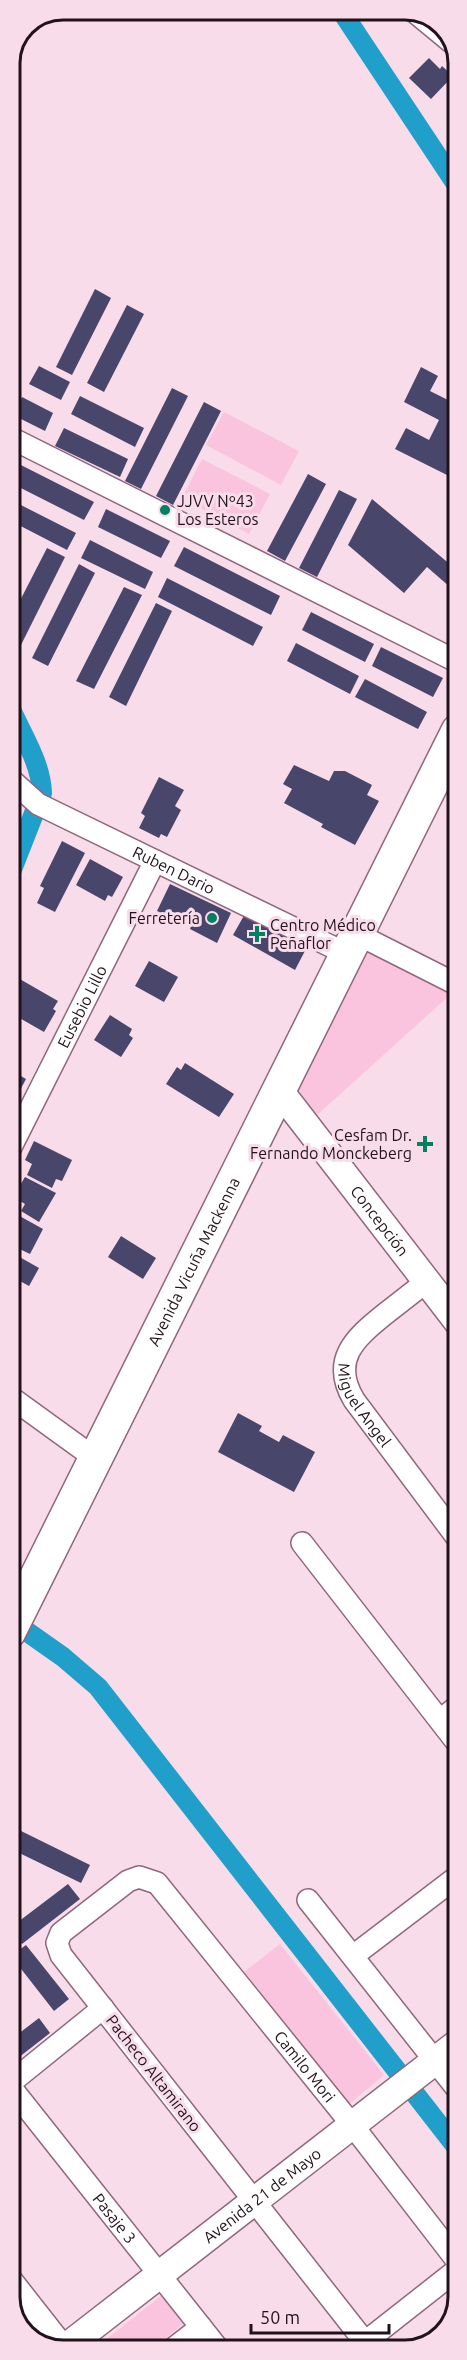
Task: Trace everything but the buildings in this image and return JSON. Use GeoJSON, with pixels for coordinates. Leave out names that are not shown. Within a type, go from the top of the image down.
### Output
{"type":"FeatureCollection","features":[{"type":"Feature","properties":{"kind":"main road","name":"Avenida Vicuña Mackenna"},"geometry":{"type":"LineString","coordinates":[[20,1611],[447,752]]}},
{"type":"Feature","properties":{"kind":"street"},"geometry":{"type":"LineString","coordinates":[[19,442],[447,657]]}},
{"type":"Feature","properties":{"kind":"street","name":"Ruben Dario"},"geometry":{"type":"LineString","coordinates":[[19,787],[38,804],[155,861],[352,944],[447,981]]}},
{"type":"Feature","properties":{"kind":"street","name":"Eusebio Lillo"},"geometry":{"type":"LineString","coordinates":[[19,1130],[155,861]]}},
{"type":"Feature","properties":{"kind":"street","name":"Concepción"},"geometry":{"type":"LineString","coordinates":[[279,1090],[426,1282],[448,1304]]}},
{"type":"Feature","properties":{"kind":"street","name":"Miguel Angel"},"geometry":{"type":"LineString","coordinates":[[426,1282],[358,1335],[348,1352],[344,1371],[354,1400],[448,1525]]}},
{"type":"Feature","properties":{"kind":"street"},"geometry":{"type":"LineString","coordinates":[[20,1403],[96,1459]]}},
{"type":"Feature","properties":{"kind":"street"},"geometry":{"type":"LineString","coordinates":[[302,1543],[448,1730]]}},
{"type":"Feature","properties":{"kind":"street"},"geometry":{"type":"LineString","coordinates":[[440,1720],[448,1714]]}},
{"type":"Feature","properties":{"kind":"street","name":"Pacheco Altamirano"},"geometry":{"type":"LineString","coordinates":[[146,1878],[139,1877],[128,1881],[61,1933],[57,1943],[59,1952],[256,2201],[358,2340]]}},
{"type":"Feature","properties":{"kind":"street","name":"Camilo Mori"},"geometry":{"type":"LineString","coordinates":[[146,1878],[161,1888],[353,2126],[448,2249]]}},
{"type":"Feature","properties":{"kind":"street"},"geometry":{"type":"LineString","coordinates":[[353,1956],[448,1884]]}},
{"type":"Feature","properties":{"kind":"street"},"geometry":{"type":"LineString","coordinates":[[308,1900],[353,1956],[429,2066],[448,2082]]}},
{"type":"Feature","properties":{"kind":"street"},"geometry":{"type":"LineString","coordinates":[[20,2075],[103,2008]]}},
{"type":"Feature","properties":{"kind":"street","name":"Avenida 21 de Mayo"},"geometry":{"type":"LineString","coordinates":[[77,2340],[448,2051]]}},
{"type":"Feature","properties":{"kind":"street","name":"Pasaje 3"},"geometry":{"type":"LineString","coordinates":[[20,2098],[212,2340]]}},
{"type":"Feature","properties":{"kind":"street"},"geometry":{"type":"LineString","coordinates":[[374,2340],[448,2277]]}},
{"type":"Feature","properties":{"kind":"street"},"geometry":{"type":"LineString","coordinates":[[20,2292],[56,2340]]}},
{"type":"Feature","properties":{"kind":"street"},"geometry":{"type":"LineString","coordinates":[[183,2340],[201,2327]]}},
{"type":"Feature","properties":{"kind":"shaded area"},"geometry":{"type":"Polygon","coordinates":[[[224,412],[299,451],[281,485],[206,445],[224,412]]]}},
{"type":"Feature","properties":{"kind":"shaded area"},"geometry":{"type":"Polygon","coordinates":[[[202,459],[270,494],[249,534],[182,498],[202,459]]]}},
{"type":"Feature","properties":{"kind":"shaded area"},"geometry":{"type":"Polygon","coordinates":[[[355,941],[447,992],[447,997],[316,1116],[289,1075],[355,941]]]}},
{"type":"Feature","properties":{"kind":"shaded area"},"geometry":{"type":"Polygon","coordinates":[[[280,1944],[384,2075],[349,2104],[244,1972],[280,1944]]]}},
{"type":"Feature","properties":{"kind":"shaded area"},"geometry":{"type":"Polygon","coordinates":[[[167,2291],[188,2320],[163,2340],[105,2340],[167,2291]]]}},
{"type":"Feature","properties":{"kind":"waterway"},"geometry":{"type":"LineString","coordinates":[[347,20],[447,170]]}},
{"type":"Feature","properties":{"kind":"waterway"},"geometry":{"type":"LineString","coordinates":[[19,726],[38,770],[42,793],[19,851]]}},
{"type":"Feature","properties":{"kind":"waterway"},"geometry":{"type":"LineString","coordinates":[[20,1627],[63,1657],[98,1687],[448,2136]]}},
{"type":"Feature","properties":{"kind":"place","name":"JJVV Nº43 Los Esteros"},"geometry":{"type":"Point","coordinates":[165,510]}},
{"type":"Feature","properties":{"kind":"place","name":"Ferretería"},"geometry":{"type":"Point","coordinates":[212,918]}},
{"type":"Feature","properties":{"kind":"place","name":"Centro Médico Peñaflor"},"geometry":{"type":"Point","coordinates":[257,934]}},
{"type":"Feature","properties":{"kind":"place","name":"Cesfam Dr. Fernando Monckeberg"},"geometry":{"type":"Point","coordinates":[425,1144]}}]}
